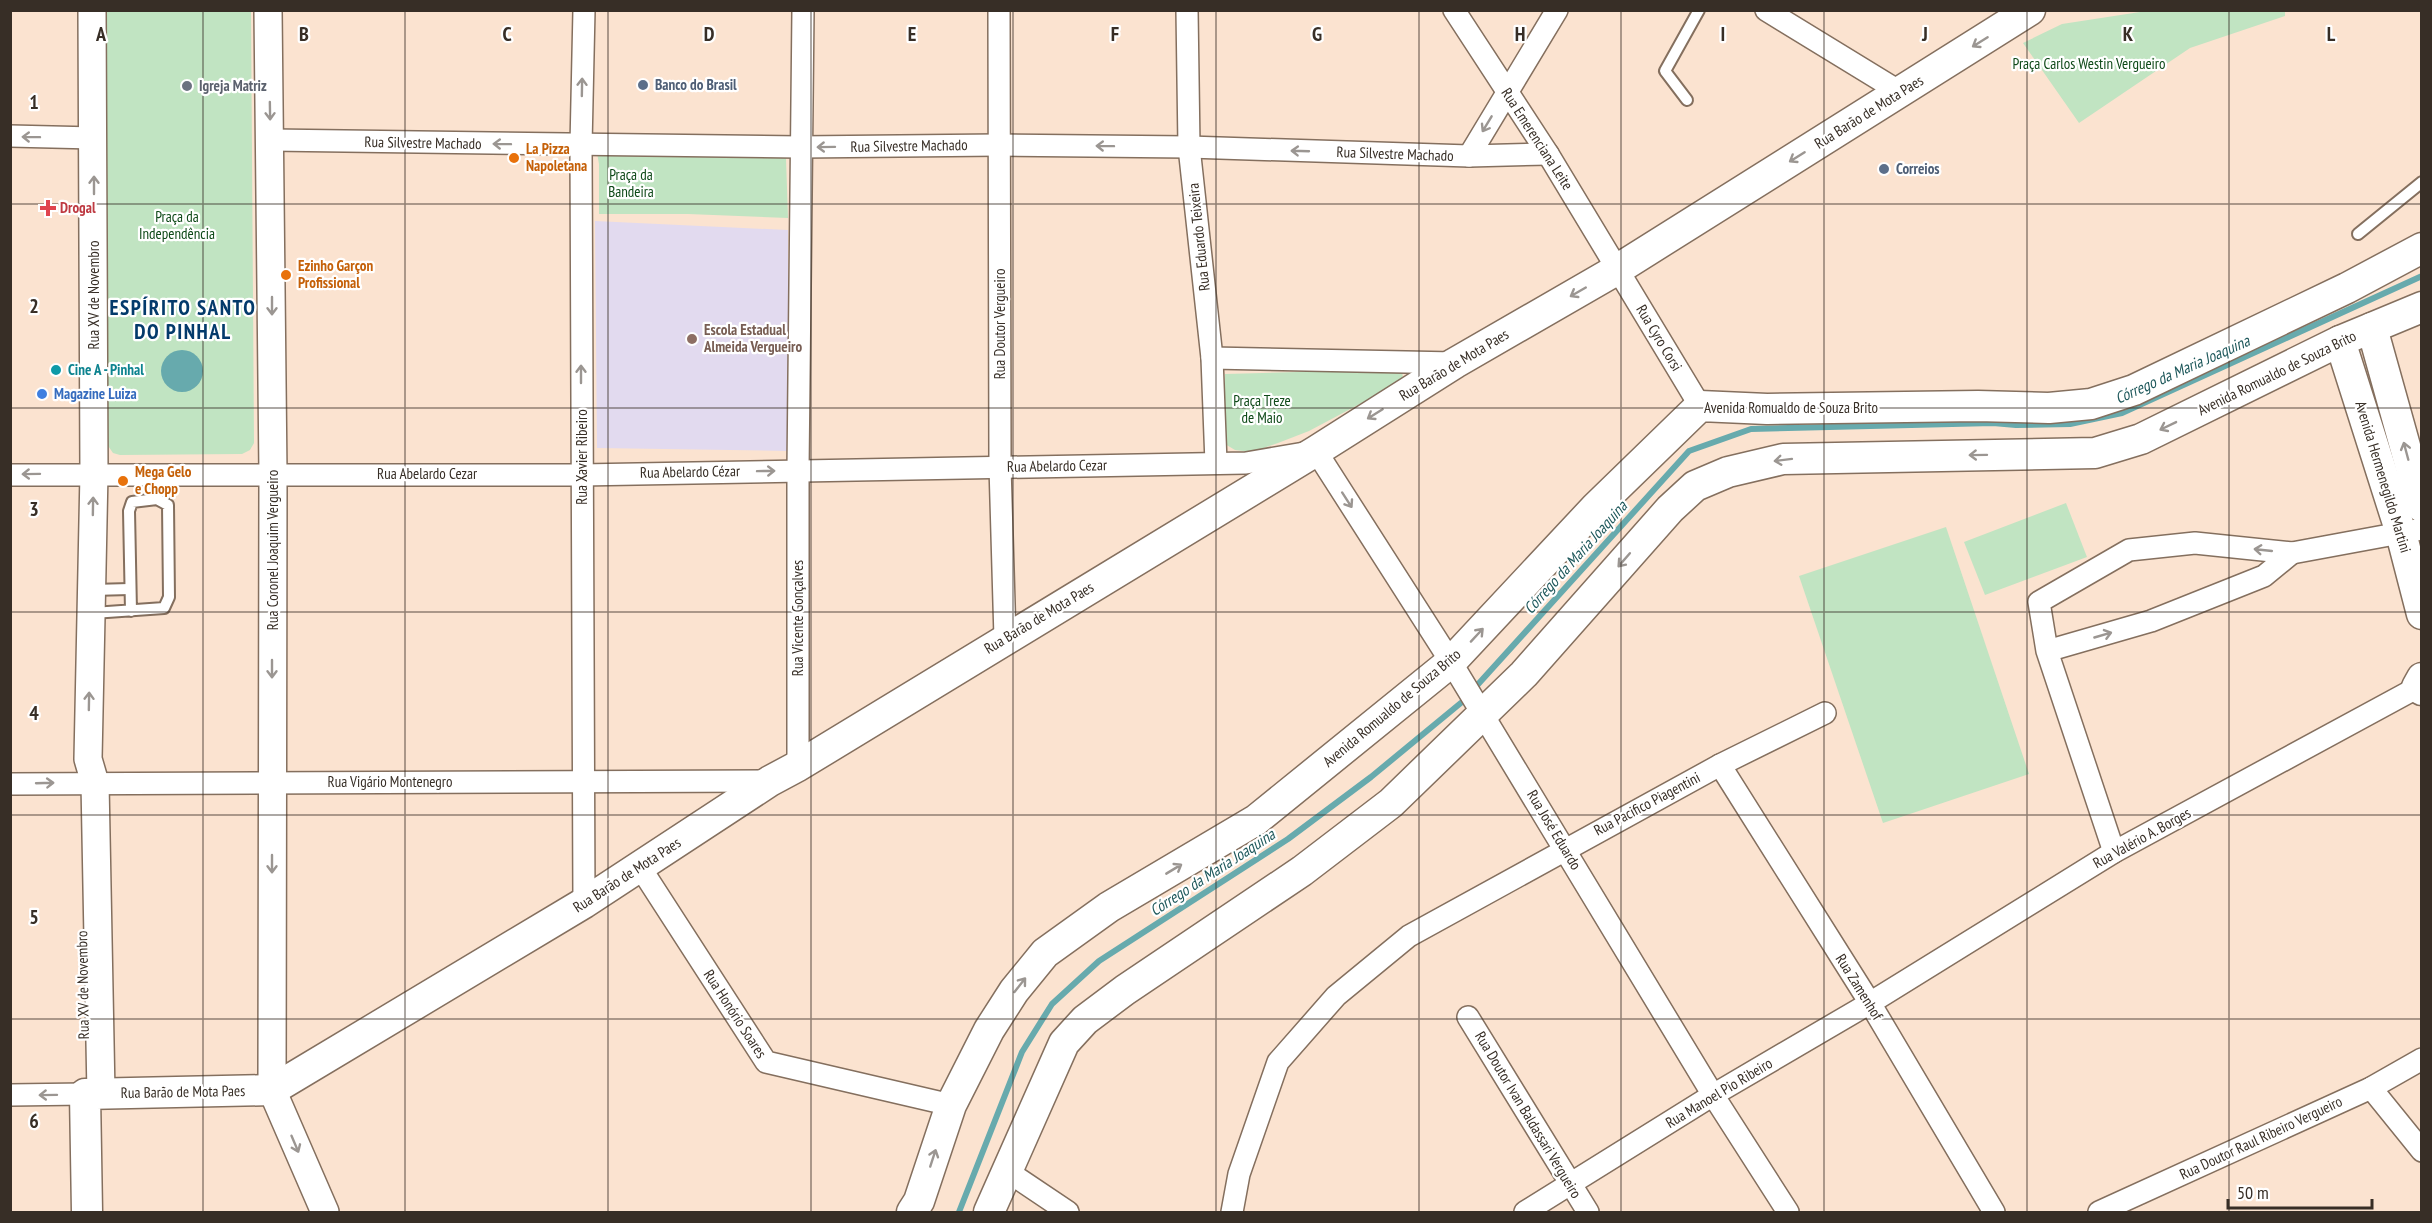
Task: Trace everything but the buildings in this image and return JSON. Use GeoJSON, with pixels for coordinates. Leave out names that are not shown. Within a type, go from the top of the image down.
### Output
{"type":"FeatureCollection","features":[{"type":"Feature","properties":{"kind":"main road","name":"Rua Barão de Mota Paes"},"geometry":{"type":"LineString","coordinates":[[93,1094],[272,1090],[584,903],[770,781],[1316,451],[1455,363],[1618,269],[2030,10]]}},
{"type":"Feature","properties":{"kind":"main road","name":"Avenida Romualdo de Souza Brito"},"geometry":{"type":"LineString","coordinates":[[912,1212],[919,1201],[951,1106],[989,1030],[1014,991],[1045,953],[1109,908],[1256,820],[1451,662],[1596,507],[1700,406],[1767,409],[1978,406],[2049,408],[2091,404],[2134,390],[2347,288],[2421,248]]}},
{"type":"Feature","properties":{"kind":"main road","name":"Avenida Romualdo de Souza Brito"},"geometry":{"type":"LineString","coordinates":[[989,1212],[1064,1043],[1084,1020],[1302,871],[1391,803],[1524,674],[1670,509],[1695,486],[1728,472],[1783,459],[2095,453],[2141,439],[2340,342],[2421,307]]}},
{"type":"Feature","properties":{"kind":"main road","name":"Avenida Hermenegildo Martini"},"geometry":{"type":"LineString","coordinates":[[2372,328],[2421,507]]}},
{"type":"Feature","properties":{"kind":"main road","name":"Avenida Hermenegildo Martini"},"geometry":{"type":"LineString","coordinates":[[2340,342],[2411,531],[2421,614]]}},
{"type":"Feature","properties":{"kind":"main road","name":"Rua XV de Novembro"},"geometry":{"type":"LineString","coordinates":[[87,1212],[93,1094]]}},
{"type":"Feature","properties":{"kind":"main road","name":"Rua XV de Novembro"},"geometry":{"type":"LineString","coordinates":[[93,1094],[104,1212]]}},
{"type":"Feature","properties":{"kind":"street","name":"Rua XV de Novembro"},"geometry":{"type":"LineString","coordinates":[[92,10],[94,473],[87,775],[93,1094]]}},
{"type":"Feature","properties":{"kind":"street","name":"Rua Coronel Joaquim Vergueiro"},"geometry":{"type":"LineString","coordinates":[[268,10],[273,474],[272,1090]]}},
{"type":"Feature","properties":{"kind":"street","name":"Rua Xavier Ribeiro"},"geometry":{"type":"LineString","coordinates":[[584,10],[581,145],[584,903]]}},
{"type":"Feature","properties":{"kind":"street"},"geometry":{"type":"LineString","coordinates":[[798,470],[803,10]]}},
{"type":"Feature","properties":{"kind":"street","name":"Rua Doutor Vergueiro"},"geometry":{"type":"LineString","coordinates":[[999,10],[1000,466],[1005,638]]}},
{"type":"Feature","properties":{"kind":"street","name":"Rua Eduardo Teixeira"},"geometry":{"type":"LineString","coordinates":[[1186,10],[1189,147],[1212,358],[1216,463]]}},
{"type":"Feature","properties":{"kind":"street","name":"Rua Emerenciana Leite"},"geometry":{"type":"LineString","coordinates":[[1454,10],[1506,93],[1548,154],[1618,269]]}},
{"type":"Feature","properties":{"kind":"street"},"geometry":{"type":"LineString","coordinates":[[1468,156],[1557,10]]}},
{"type":"Feature","properties":{"kind":"street"},"geometry":{"type":"LineString","coordinates":[[1766,10],[1900,92]]}},
{"type":"Feature","properties":{"kind":"street"},"geometry":{"type":"LineString","coordinates":[[10,136],[94,138]]}},
{"type":"Feature","properties":{"kind":"street","name":"Rua Silvestre Machado"},"geometry":{"type":"LineString","coordinates":[[271,140],[800,147],[999,145],[1189,147],[1468,156],[1548,154]]}},
{"type":"Feature","properties":{"kind":"street","name":"Rua Cyro Corsi"},"geometry":{"type":"LineString","coordinates":[[1618,269],[1700,406]]}},
{"type":"Feature","properties":{"kind":"street"},"geometry":{"type":"LineString","coordinates":[[1212,358],[1455,363]]}},
{"type":"Feature","properties":{"kind":"street","name":"Rua Abelardo Cezar"},"geometry":{"type":"LineString","coordinates":[[798,470],[1246,463],[1316,451]]}},
{"type":"Feature","properties":{"kind":"street","name":"Rua José Eduardo"},"geometry":{"type":"LineString","coordinates":[[1316,451],[1451,662],[1713,1095],[1788,1212]]}},
{"type":"Feature","properties":{"kind":"street","name":"Rua Abelardo Cézar"},"geometry":{"type":"LineString","coordinates":[[581,475],[798,470]]}},
{"type":"Feature","properties":{"kind":"street","name":"Rua Vicente Gonçalves"},"geometry":{"type":"LineString","coordinates":[[798,470],[798,766]]}},
{"type":"Feature","properties":{"kind":"street"},"geometry":{"type":"LineString","coordinates":[[10,475],[273,474]]}},
{"type":"Feature","properties":{"kind":"street","name":"Rua Abelardo Cezar"},"geometry":{"type":"LineString","coordinates":[[273,474],[581,475]]}},
{"type":"Feature","properties":{"kind":"street"},"geometry":{"type":"LineString","coordinates":[[2114,852],[2047,651],[2039,602],[2128,550],[2195,543],[2292,553],[2411,531]]}},
{"type":"Feature","properties":{"kind":"street"},"geometry":{"type":"LineString","coordinates":[[2047,651],[2151,621],[2264,576],[2292,553]]}},
{"type":"Feature","properties":{"kind":"street","name":"Rua Valério A. Borges"},"geometry":{"type":"LineString","coordinates":[[1870,1004],[2114,852],[2420,685]]}},
{"type":"Feature","properties":{"kind":"street","name":"Rua Pacifico Piagentini"},"geometry":{"type":"LineString","coordinates":[[1233,1212],[1239,1174],[1278,1062],[1336,996],[1408,936],[1720,765],[1825,713]]}},
{"type":"Feature","properties":{"kind":"street","name":"Rua Zamenhof"},"geometry":{"type":"LineString","coordinates":[[1720,765],[1870,1004],[1994,1212]]}},
{"type":"Feature","properties":{"kind":"street","name":"Rua Vigário Montenegro"},"geometry":{"type":"LineString","coordinates":[[10,784],[87,775],[272,782],[770,781]]}},
{"type":"Feature","properties":{"kind":"street","name":"Rua Honório Soares"},"geometry":{"type":"LineString","coordinates":[[640,867],[766,1062],[951,1106]]}},
{"type":"Feature","properties":{"kind":"street","name":"Rua Manoel Pio Ribeiro"},"geometry":{"type":"LineString","coordinates":[[1525,1212],[1713,1095],[1870,1004]]}},
{"type":"Feature","properties":{"kind":"street","name":"Rua Doutor Ivan Baldassari Vergueiro"},"geometry":{"type":"LineString","coordinates":[[1468,1017],[1588,1212]]}},
{"type":"Feature","properties":{"kind":"street","name":"Rua Doutor Raul Ribeiro Vergueiro"},"geometry":{"type":"LineString","coordinates":[[2099,1212],[2371,1088],[2421,1059]]}},
{"type":"Feature","properties":{"kind":"street"},"geometry":{"type":"LineString","coordinates":[[2371,1088],[2421,1151]]}},
{"type":"Feature","properties":{"kind":"street"},"geometry":{"type":"LineString","coordinates":[[272,1090],[324,1212]]}},
{"type":"Feature","properties":{"kind":"street","name":"Rua Barão de Mota Paes"},"geometry":{"type":"LineString","coordinates":[[10,1095],[93,1094]]}},
{"type":"Feature","properties":{"kind":"street"},"geometry":{"type":"LineString","coordinates":[[1007,1171],[1068,1212]]}},
{"type":"Feature","properties":{"kind":"lane"},"geometry":{"type":"LineString","coordinates":[[1687,100],[1665,71],[1699,10]]}},
{"type":"Feature","properties":{"kind":"lane"},"geometry":{"type":"LineString","coordinates":[[2358,234],[2421,182]]}},
{"type":"Feature","properties":{"kind":"lane"},"geometry":{"type":"LineString","coordinates":[[91,602],[131,611],[164,608],[170,597],[168,505],[157,499],[132,501],[129,511],[131,611]]}},
{"type":"Feature","properties":{"kind":"lane"},"geometry":{"type":"LineString","coordinates":[[91,602],[130,590]]}},
{"type":"Feature","properties":{"kind":"shaded area","name":"Escola Estadual Almeida Vergueiro"},"geometry":{"type":"Polygon","coordinates":[[[595,221],[788,230],[788,451],[597,448],[595,221]]]}},
{"type":"Feature","properties":{"kind":"green space","name":"Praça Carlos Westin Vergueiro"},"geometry":{"type":"Polygon","coordinates":[[[2153,10],[2285,10],[2285,16],[2190,48],[2079,123],[2023,43],[2062,24],[2153,10]]]}},
{"type":"Feature","properties":{"kind":"green space","name":"Praça da Independência"},"geometry":{"type":"Polygon","coordinates":[[[101,11],[251,11],[254,443],[250,450],[242,454],[120,455],[113,453],[104,440],[101,11]]]}},
{"type":"Feature","properties":{"kind":"green space","name":"Praça da Bandeira"},"geometry":{"type":"Polygon","coordinates":[[[597,153],[786,158],[788,218],[688,214],[599,214],[597,153]]]}},
{"type":"Feature","properties":{"kind":"green space","name":"Praça Treze de Maio"},"geometry":{"type":"Polygon","coordinates":[[[1402,369],[1403,381],[1309,431],[1252,452],[1235,450],[1225,444],[1225,374],[1402,369]]]}},
{"type":"Feature","properties":{"kind":"green space"},"geometry":{"type":"Polygon","coordinates":[[[2066,503],[2087,557],[1985,595],[1964,542],[2066,503]]]}},
{"type":"Feature","properties":{"kind":"green space"},"geometry":{"type":"Polygon","coordinates":[[[1946,527],[2029,774],[1883,823],[1799,576],[1946,527]]]}},
{"type":"Feature","properties":{"kind":"water"},"geometry":{"type":"Polygon","coordinates":[[[182,350],[197,356],[203,371],[197,386],[182,392],[167,386],[161,371],[167,356],[182,350]]]}},
{"type":"Feature","properties":{"kind":"waterway","name":"Córrego da Maria Joaquina"},"geometry":{"type":"LineString","coordinates":[[959,1212],[1022,1052],[1052,1004],[1099,961],[1288,839],[1371,777],[1462,702],[1689,451],[1751,429],[1993,423],[2070,424],[2122,413],[2422,276]]}},
{"type":"Feature","properties":{"kind":"place","name":"Banco do Brasil"},"geometry":{"type":"Point","coordinates":[643,85]}},
{"type":"Feature","properties":{"kind":"place","name":"Igreja Matriz"},"geometry":{"type":"Point","coordinates":[187,86]}},
{"type":"Feature","properties":{"kind":"place","name":"La Pizza Napoletana"},"geometry":{"type":"Point","coordinates":[514,158]}},
{"type":"Feature","properties":{"kind":"place","name":"Correios"},"geometry":{"type":"Point","coordinates":[1884,169]}},
{"type":"Feature","properties":{"kind":"place","name":"Drogal"},"geometry":{"type":"Point","coordinates":[48,208]}},
{"type":"Feature","properties":{"kind":"place","name":"Ezinho Garçon Profissional"},"geometry":{"type":"Point","coordinates":[286,275]}},
{"type":"Feature","properties":{"kind":"place","name":"Escola Estadual Almeida Vergueiro"},"geometry":{"type":"Point","coordinates":[692,339]}},
{"type":"Feature","properties":{"kind":"place","name":"Cine A - Pinhal"},"geometry":{"type":"Point","coordinates":[56,370]}},
{"type":"Feature","properties":{"kind":"place","name":"Magazine Luiza"},"geometry":{"type":"Point","coordinates":[42,394]}},
{"type":"Feature","properties":{"kind":"place","name":"Mega Gelo e Chopp"},"geometry":{"type":"Point","coordinates":[123,481]}},
{"type":"Feature","properties":{"kind":"district","name":"ESPÍRITO SANTO DO PINHAL"},"geometry":{"type":"Point","coordinates":[183,320]}}]}
